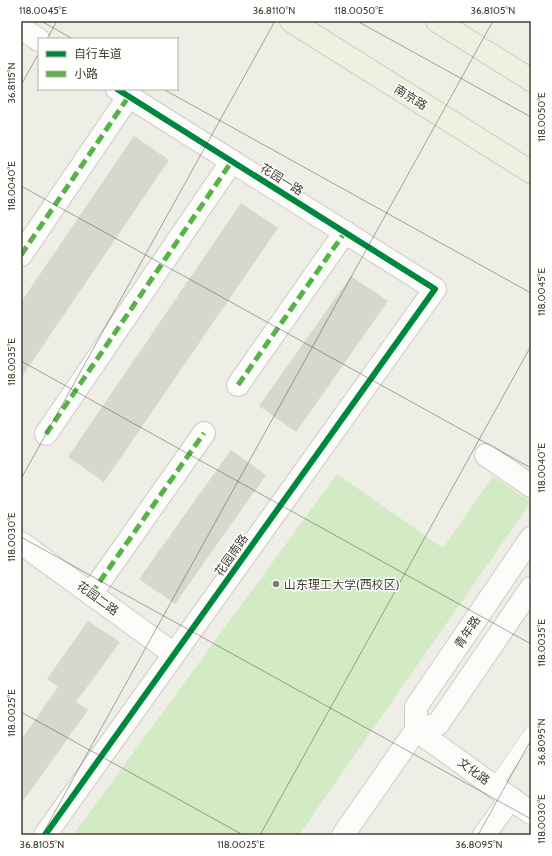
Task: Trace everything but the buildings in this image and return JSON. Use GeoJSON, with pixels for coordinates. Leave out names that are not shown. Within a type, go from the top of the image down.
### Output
{"type":"FeatureCollection","features":[{"type":"Feature","properties":{"kind":"main road","name":"南京路"},"geometry":{"type":"LineString","coordinates":[[291,21],[531,172]]}},
{"type":"Feature","properties":{"kind":"main road"},"geometry":{"type":"LineString","coordinates":[[437,21],[531,80]]}},
{"type":"Feature","properties":{"kind":"street"},"geometry":{"type":"LineString","coordinates":[[21,28],[38,39]]}},
{"type":"Feature","properties":{"kind":"street"},"geometry":{"type":"LineString","coordinates":[[21,255],[123,93]]}},
{"type":"Feature","properties":{"kind":"street","name":"花园一路"},"geometry":{"type":"LineString","coordinates":[[123,93],[435,288]]}},
{"type":"Feature","properties":{"kind":"street"},"geometry":{"type":"LineString","coordinates":[[46,434],[232,161]]}},
{"type":"Feature","properties":{"kind":"street"},"geometry":{"type":"LineString","coordinates":[[238,385],[345,232]]}},
{"type":"Feature","properties":{"kind":"street","name":"花园南路"},"geometry":{"type":"LineString","coordinates":[[45,835],[435,288]]}},
{"type":"Feature","properties":{"kind":"street"},"geometry":{"type":"LineString","coordinates":[[91,594],[204,433]]}},
{"type":"Feature","properties":{"kind":"street"},"geometry":{"type":"LineString","coordinates":[[486,455],[531,486]]}},
{"type":"Feature","properties":{"kind":"street","name":"青年路"},"geometry":{"type":"LineString","coordinates":[[416,730],[416,707],[531,538]]}},
{"type":"Feature","properties":{"kind":"street","name":"花园二路"},"geometry":{"type":"LineString","coordinates":[[21,543],[174,654]]}},
{"type":"Feature","properties":{"kind":"street"},"geometry":{"type":"LineString","coordinates":[[343,835],[416,730],[438,724],[531,588]]}},
{"type":"Feature","properties":{"kind":"street","name":"文化路"},"geometry":{"type":"LineString","coordinates":[[416,730],[531,813]]}},
{"type":"Feature","properties":{"kind":"street"},"geometry":{"type":"LineString","coordinates":[[484,835],[502,792]]}},
{"type":"Feature","properties":{"kind":"lane"},"geometry":{"type":"LineString","coordinates":[[502,792],[531,733]]}},
{"type":"Feature","properties":{"kind":"green space"},"geometry":{"type":"Polygon","coordinates":[[[337,474],[443,548],[493,476],[531,502],[299,835],[73,835],[337,474]]]}},
{"type":"Feature","properties":{"kind":"marked path"},"geometry":{"type":"LineString","coordinates":[[21,255],[129,96]]}},
{"type":"Feature","properties":{"kind":"marked path"},"geometry":{"type":"LineString","coordinates":[[46,434],[232,161]]}},
{"type":"Feature","properties":{"kind":"marked path"},"geometry":{"type":"LineString","coordinates":[[238,385],[345,232]]}},
{"type":"Feature","properties":{"kind":"marked path"},"geometry":{"type":"LineString","coordinates":[[91,594],[204,433]]}},
{"type":"Feature","properties":{"kind":"cycle path"},"geometry":{"type":"LineString","coordinates":[[45,835],[435,289],[119,90]]}},
{"type":"Feature","properties":{"kind":"place","name":"山东理工大学(西校区)"},"geometry":{"type":"Point","coordinates":[276,584]}}]}
